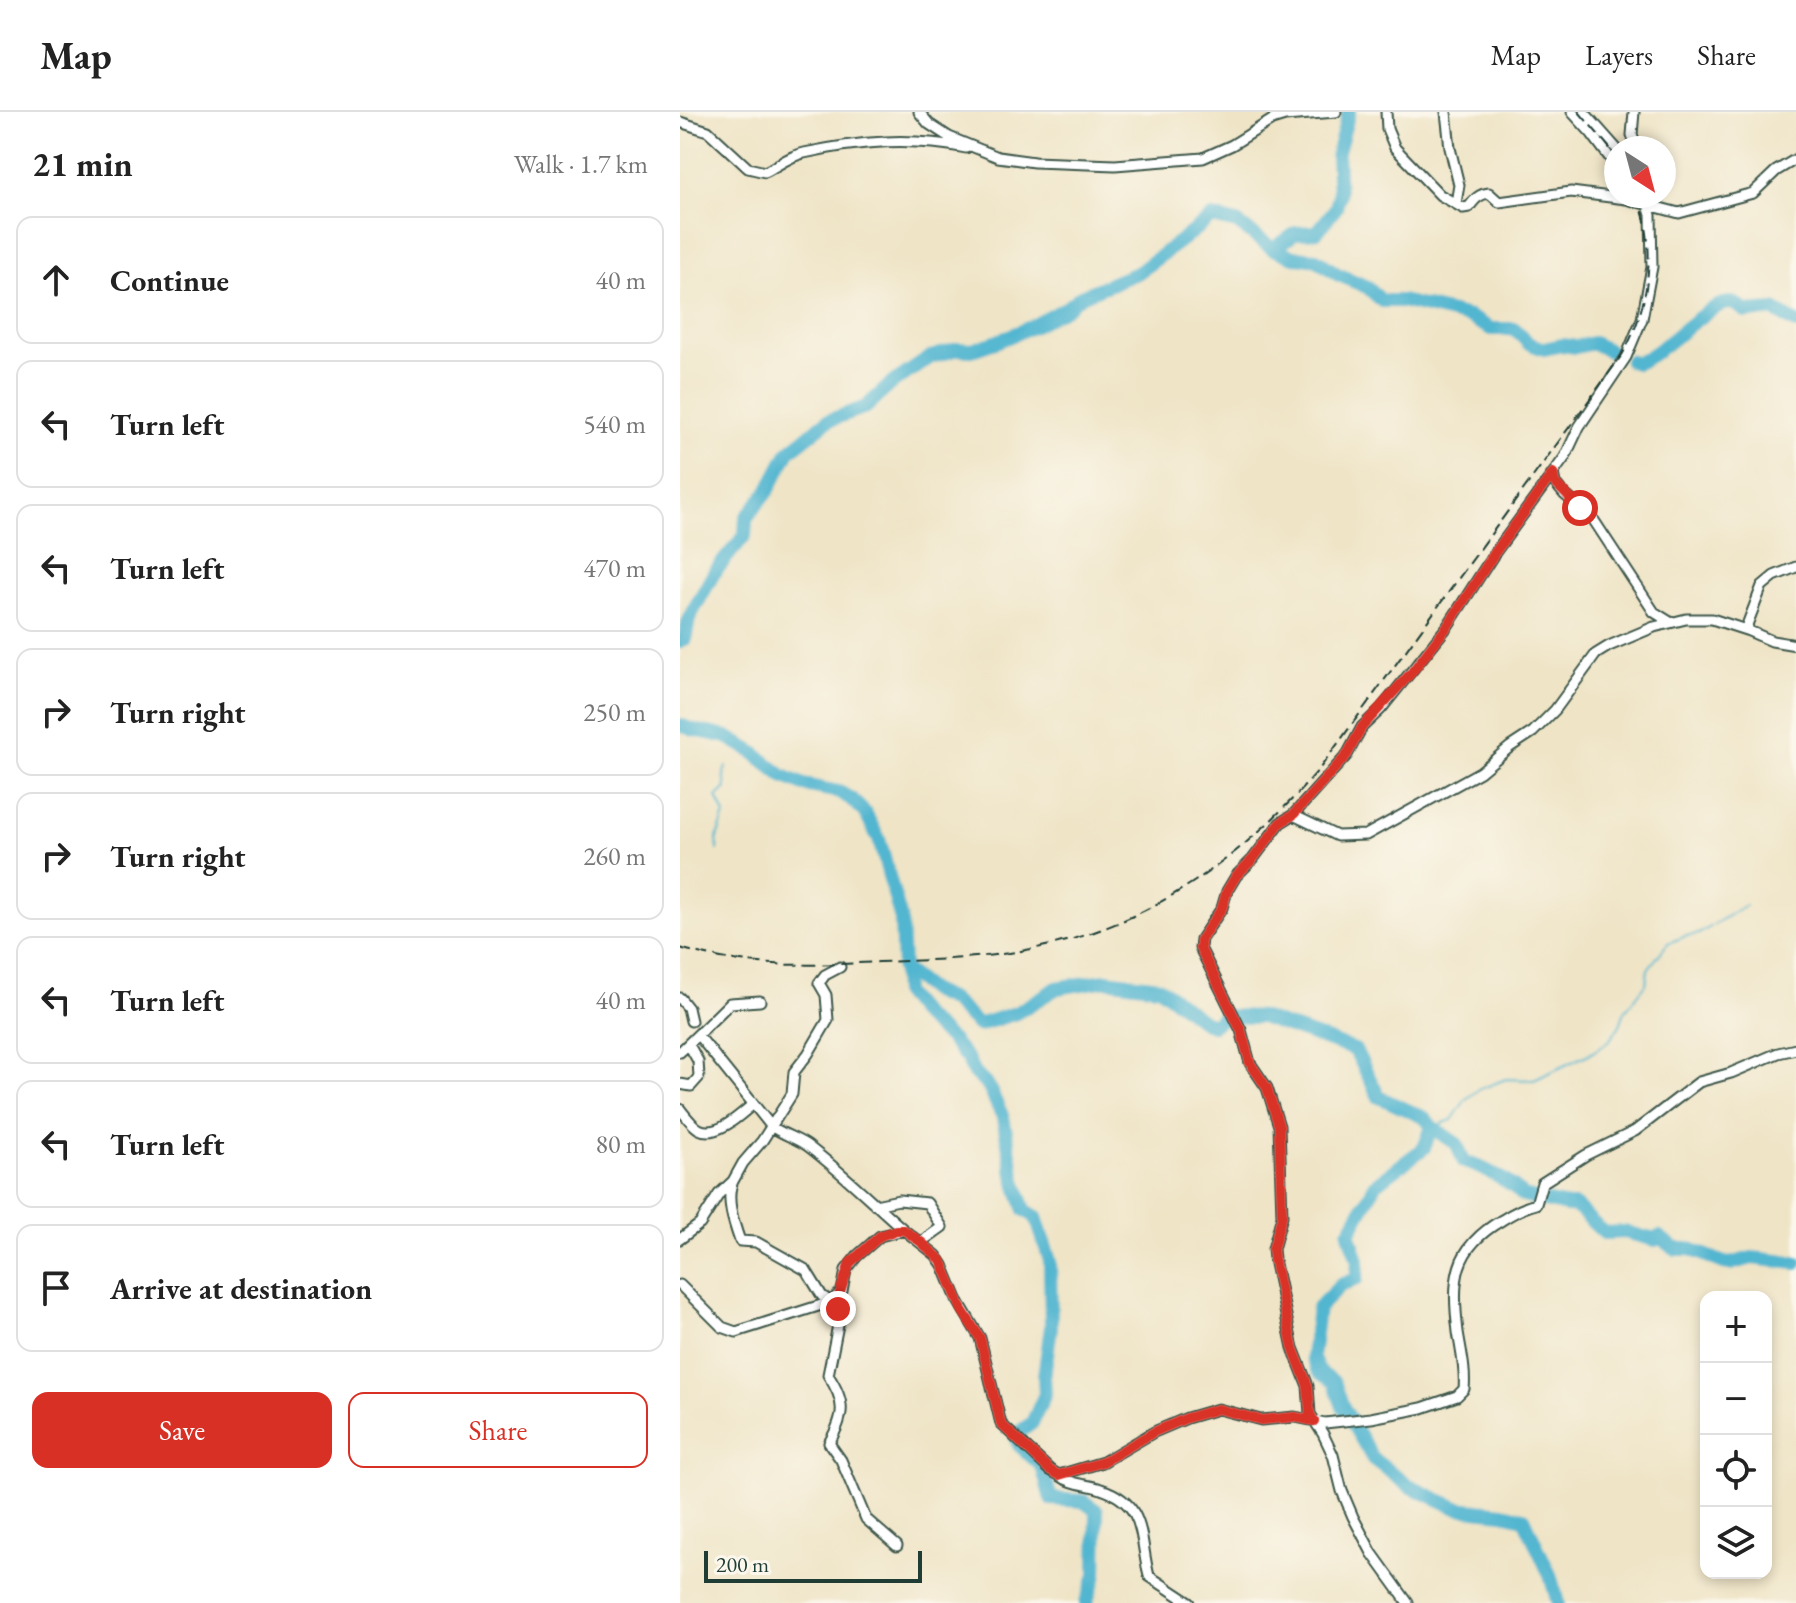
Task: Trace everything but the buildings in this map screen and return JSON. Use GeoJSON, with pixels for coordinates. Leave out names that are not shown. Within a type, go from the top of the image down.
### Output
{"type":"FeatureCollection","features":[{"type":"Feature","properties":{"kind":"street"},"geometry":{"type":"LineString","coordinates":[[919,112],[934,127],[998,157],[1034,162],[1115,165],[1203,158],[1232,145],[1272,120],[1334,112]]}},
{"type":"Feature","properties":{"kind":"street"},"geometry":{"type":"LineString","coordinates":[[1386,112],[1387,129],[1395,148],[1440,195],[1466,208],[1489,193],[1499,202],[1571,192],[1604,195]]}},
{"type":"Feature","properties":{"kind":"street"},"geometry":{"type":"LineString","coordinates":[[1446,112],[1459,185],[1456,203]]}},
{"type":"Feature","properties":{"kind":"street"},"geometry":{"type":"LineString","coordinates":[[1572,112],[1604,150]]}},
{"type":"Feature","properties":{"kind":"street"},"geometry":{"type":"LineString","coordinates":[[1584,112],[1605,136]]}},
{"type":"Feature","properties":{"kind":"street"},"geometry":{"type":"LineString","coordinates":[[1632,136],[1634,112]]}},
{"type":"Feature","properties":{"kind":"street"},"geometry":{"type":"LineString","coordinates":[[680,122],[708,131],[748,168],[765,172],[804,152],[868,142],[909,140],[982,151]]}},
{"type":"Feature","properties":{"kind":"street"},"geometry":{"type":"LineString","coordinates":[[1667,208],[1679,213],[1747,196],[1776,171],[1796,159]]}},
{"type":"Feature","properties":{"kind":"street"},"geometry":{"type":"LineString","coordinates":[[1408,1603],[1372,1553],[1353,1517],[1342,1491],[1333,1455],[1310,1414],[1308,1386],[1293,1348],[1274,1259],[1273,1249],[1282,1216],[1279,1126],[1267,1088],[1250,1063],[1241,1030],[1200,948],[1201,939],[1222,908],[1236,876],[1280,823],[1293,815],[1347,755],[1362,727],[1381,709],[1447,627],[1494,554],[1565,457],[1579,427],[1626,357],[1642,319],[1652,267],[1651,208]]}},
{"type":"Feature","properties":{"kind":"street"},"geometry":{"type":"LineString","coordinates":[[1553,473],[1555,483],[1564,494],[1593,519],[1654,612],[1670,622]]}},
{"type":"Feature","properties":{"kind":"street"},"geometry":{"type":"LineString","coordinates":[[1749,631],[1748,619],[1762,586],[1774,576],[1796,567]]}},
{"type":"Feature","properties":{"kind":"street"},"geometry":{"type":"LineString","coordinates":[[1293,815],[1337,836],[1366,835],[1480,772],[1533,732],[1555,710],[1596,654],[1632,635],[1670,622],[1712,619],[1772,641],[1796,645]]}},
{"type":"Feature","properties":{"kind":"street"},"geometry":{"type":"LineString","coordinates":[[834,1300],[822,1296],[806,1270],[754,1241],[740,1241],[730,1204],[730,1189],[743,1163],[792,1094],[794,1072],[828,1020],[826,995],[819,983],[828,972],[840,967]]}},
{"type":"Feature","properties":{"kind":"street"},"geometry":{"type":"LineString","coordinates":[[680,998],[688,1008],[691,1021]]}},
{"type":"Feature","properties":{"kind":"street"},"geometry":{"type":"LineString","coordinates":[[680,1052],[730,1003],[760,1001]]}},
{"type":"Feature","properties":{"kind":"street"},"geometry":{"type":"LineString","coordinates":[[698,1035],[771,1126],[784,1136],[805,1144],[845,1174],[878,1207],[941,1260],[962,1310],[980,1338],[1001,1424],[1050,1470],[1066,1480],[1103,1489],[1133,1509],[1141,1524],[1142,1547],[1149,1576],[1190,1603]]}},
{"type":"Feature","properties":{"kind":"street"},"geometry":{"type":"LineString","coordinates":[[680,1084],[691,1086],[699,1077],[698,1061],[689,1045]]}},
{"type":"Feature","properties":{"kind":"street"},"geometry":{"type":"LineString","coordinates":[[1059,1475],[1103,1462],[1154,1432],[1218,1409],[1261,1420],[1295,1417],[1325,1423],[1422,1408],[1461,1393],[1465,1384],[1455,1289],[1457,1273],[1469,1245],[1486,1229],[1514,1212],[1536,1204],[1542,1183],[1586,1155],[1635,1131],[1699,1082],[1796,1049]]}},
{"type":"Feature","properties":{"kind":"street"},"geometry":{"type":"LineString","coordinates":[[680,1109],[698,1128],[710,1131],[718,1129],[752,1105]]}},
{"type":"Feature","properties":{"kind":"street"},"geometry":{"type":"LineString","coordinates":[[680,1239],[700,1224],[719,1194],[733,1181]]}},
{"type":"Feature","properties":{"kind":"street"},"geometry":{"type":"LineString","coordinates":[[878,1207],[899,1200],[927,1203],[942,1227],[921,1242]]}},
{"type":"Feature","properties":{"kind":"street"},"geometry":{"type":"LineString","coordinates":[[878,1207],[882,1223],[880,1236]]}},
{"type":"Feature","properties":{"kind":"street"},"geometry":{"type":"LineString","coordinates":[[897,1546],[866,1519],[841,1460],[829,1443],[842,1410],[839,1392],[828,1375],[839,1320],[834,1300],[850,1263],[880,1236],[904,1230]]}},
{"type":"Feature","properties":{"kind":"street"},"geometry":{"type":"LineString","coordinates":[[680,1285],[730,1332],[760,1326],[834,1300]]}},
{"type":"Feature","properties":{"kind":"waterway"},"geometry":{"type":"LineString","coordinates":[[1273,249],[1296,233],[1317,232],[1336,208],[1339,195],[1337,155],[1349,112]]}},
{"type":"Feature","properties":{"kind":"waterway"},"geometry":{"type":"LineString","coordinates":[[680,642],[685,639],[689,618],[714,573],[745,535],[746,518],[768,491],[789,451],[827,421],[866,407],[891,384],[931,357],[958,349],[972,350],[1031,327],[1081,296],[1139,272],[1212,217],[1237,223],[1273,249],[1294,257],[1316,259],[1337,274],[1367,287],[1382,301],[1401,301],[1469,317],[1491,329],[1515,329],[1528,343],[1544,349],[1593,343],[1616,354]]}},
{"type":"Feature","properties":{"kind":"waterway"},"geometry":{"type":"LineString","coordinates":[[1631,361],[1636,363],[1647,358],[1721,305],[1731,303],[1746,312],[1774,310],[1796,323]]}},
{"type":"Feature","properties":{"kind":"waterway"},"geometry":{"type":"LineString","coordinates":[[680,725],[727,737],[753,752],[783,776],[804,785],[839,792],[865,813],[879,839],[901,920],[904,993],[923,1016],[951,1040],[968,1060],[973,1072],[988,1086],[1003,1117],[1015,1180],[1025,1210],[1036,1217],[1050,1261],[1051,1327],[1044,1376],[1045,1394],[1032,1423],[1018,1433],[1016,1439],[1042,1466],[1051,1499],[1083,1501],[1097,1511],[1096,1575],[1086,1603]]}},
{"type":"Feature","properties":{"kind":"waterway"},"geometry":{"type":"LineString","coordinates":[[718,850],[717,838],[725,815],[717,797],[726,788],[726,767]]}},
{"type":"Feature","properties":{"kind":"waterway"},"geometry":{"type":"LineString","coordinates":[[1432,1127],[1452,1120],[1466,1099],[1478,1090],[1506,1079],[1534,1080],[1609,1041],[1625,1011],[1646,984],[1648,969],[1668,943],[1699,934],[1745,905]]}},
{"type":"Feature","properties":{"kind":"waterway"},"geometry":{"type":"LineString","coordinates":[[902,968],[931,991],[951,1000],[978,1025],[1016,1013],[1057,988],[1106,980],[1159,987],[1204,1022],[1213,1025],[1224,1016],[1261,1017],[1355,1050],[1379,1097],[1425,1118],[1432,1127],[1457,1144],[1464,1162],[1496,1176],[1523,1196],[1575,1206],[1604,1233],[1625,1232],[1655,1240],[1659,1237],[1676,1249],[1690,1249],[1724,1263],[1752,1258],[1796,1263]]}},
{"type":"Feature","properties":{"kind":"waterway"},"geometry":{"type":"LineString","coordinates":[[1432,1127],[1424,1148],[1376,1184],[1349,1233],[1358,1260],[1357,1278],[1341,1285],[1318,1308],[1312,1357],[1319,1372],[1334,1382],[1343,1407],[1373,1459],[1409,1486],[1457,1508],[1524,1518],[1550,1575],[1558,1603]]}},
{"type":"Feature","properties":{"kind":"railway"},"geometry":{"type":"LineString","coordinates":[[1579,112],[1604,141]]}},
{"type":"Feature","properties":{"kind":"railway"},"geometry":{"type":"LineString","coordinates":[[680,948],[731,960],[803,965],[958,958],[1017,952],[1079,937],[1119,922],[1194,882],[1228,857],[1261,830],[1320,768],[1622,355],[1639,318],[1648,277],[1647,235],[1641,208]]}},
{"type":"Feature","properties":{"kind":"route"},"geometry":{"type":"LineString","coordinates":[[838,1309],[838,1298],[850,1263],[880,1236],[904,1230],[921,1242],[941,1260],[962,1310],[980,1338],[1001,1424],[1020,1444],[1059,1475],[1103,1462],[1154,1432],[1218,1409],[1261,1420],[1295,1417],[1314,1421],[1310,1414],[1308,1386],[1293,1348],[1274,1259],[1273,1249],[1282,1216],[1279,1179],[1282,1148],[1276,1111],[1267,1088],[1250,1063],[1241,1030],[1200,948],[1201,939],[1222,908],[1236,876],[1280,823],[1293,815],[1347,755],[1362,727],[1381,709],[1447,627],[1494,554],[1553,473],[1555,483],[1580,508]]}}]}
